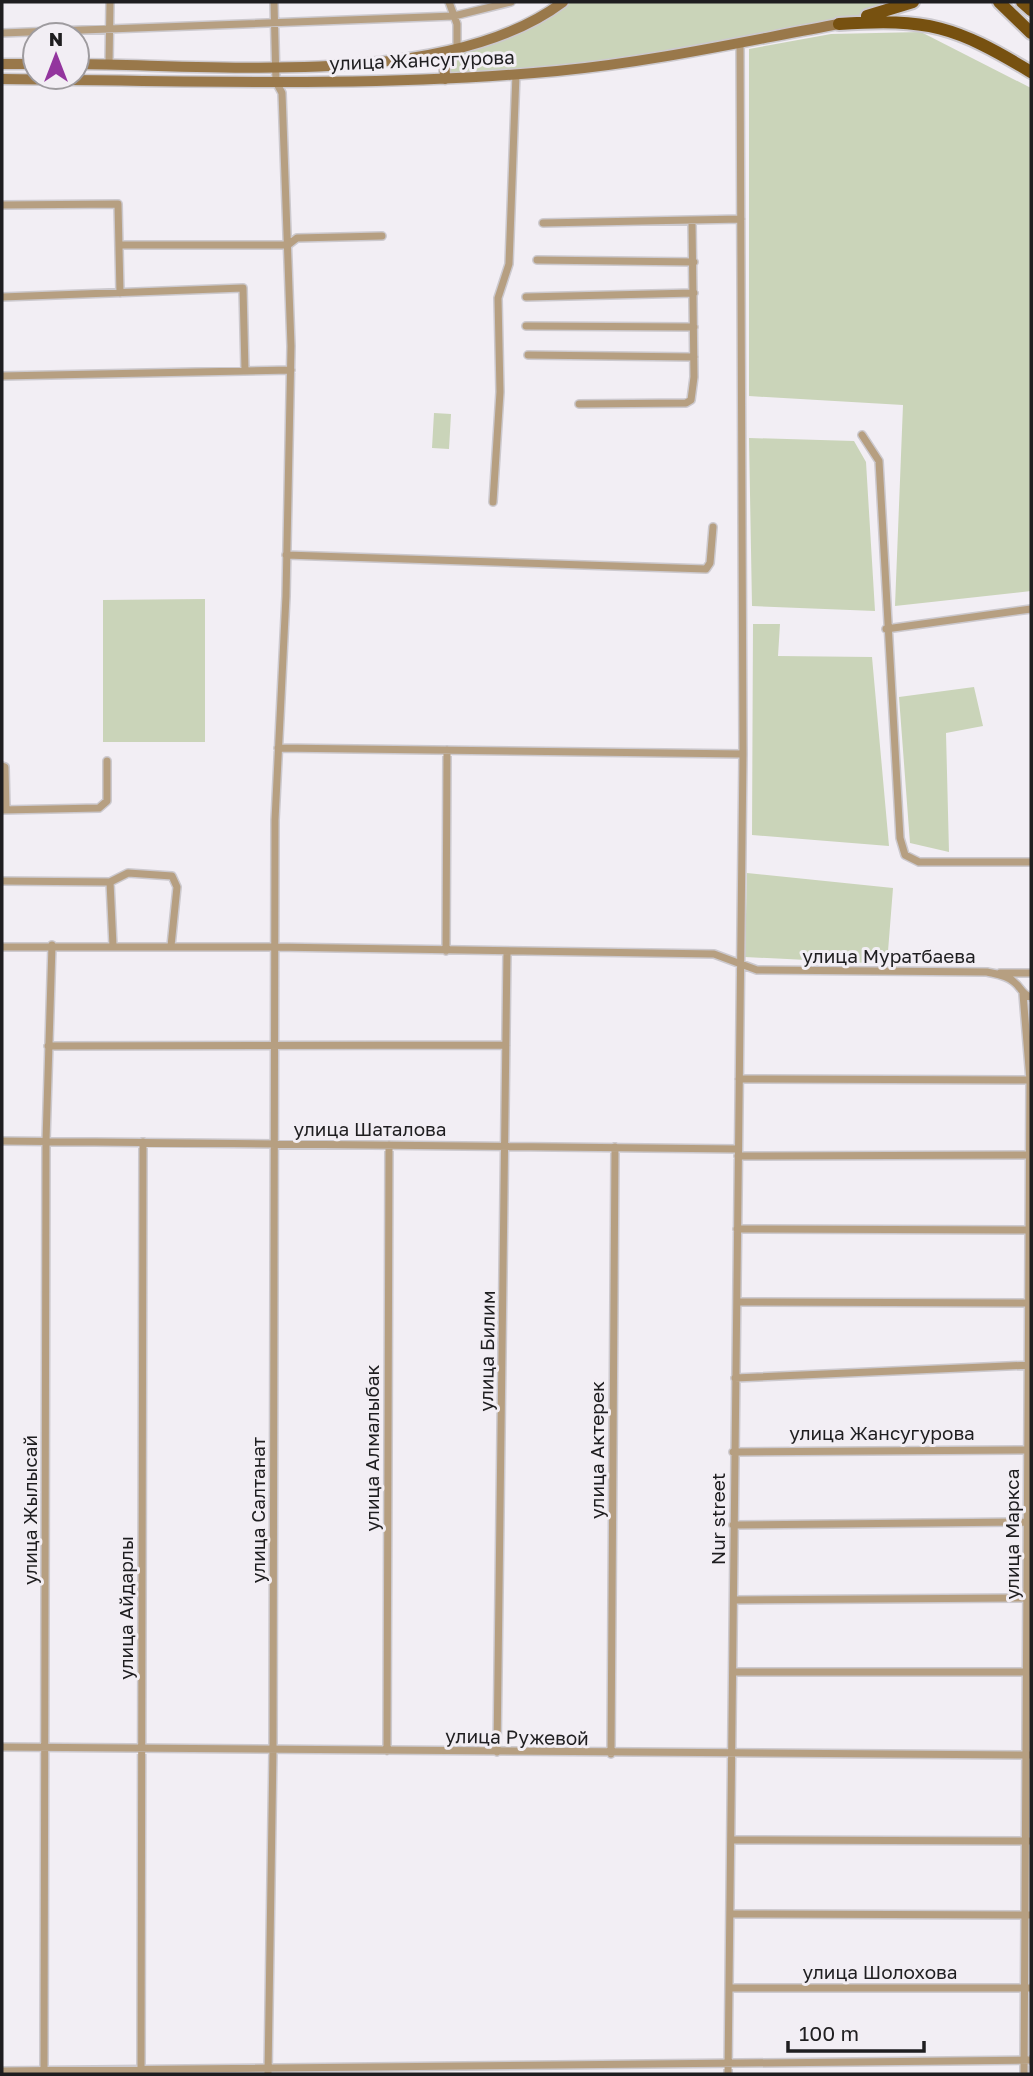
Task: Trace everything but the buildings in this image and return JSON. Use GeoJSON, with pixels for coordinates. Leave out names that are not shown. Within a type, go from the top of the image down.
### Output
{"type":"FeatureCollection","features":[{"type":"Feature","properties":{"kind":"highway"},"geometry":{"type":"LineString","coordinates":[[839,24],[913,2]]}},
{"type":"Feature","properties":{"kind":"highway"},"geometry":{"type":"LineString","coordinates":[[999,2],[1031,33]]}},
{"type":"Feature","properties":{"kind":"highway"},"geometry":{"type":"LineString","coordinates":[[1022,2],[1031,10]]}},
{"type":"Feature","properties":{"kind":"highway"},"geometry":{"type":"LineString","coordinates":[[839,24],[896,20],[937,25],[985,44],[1031,72]]}},
{"type":"Feature","properties":{"kind":"main road","name":"улица Жансугурова"},"geometry":{"type":"LineString","coordinates":[[91,64],[276,66],[355,63],[444,54],[543,17],[563,2]]}},
{"type":"Feature","properties":{"kind":"main road","name":"улица Жансугурова"},"geometry":{"type":"LineString","coordinates":[[2,79],[276,82],[445,79],[516,74],[649,58],[839,24]]}},
{"type":"Feature","properties":{"kind":"main road"},"geometry":{"type":"LineString","coordinates":[[444,54],[445,79]]}},
{"type":"Feature","properties":{"kind":"main road"},"geometry":{"type":"LineString","coordinates":[[2,64],[21,64]]}},
{"type":"Feature","properties":{"kind":"main road"},"geometry":{"type":"LineString","coordinates":[[113,64],[117,80]]}},
{"type":"Feature","properties":{"kind":"street"},"geometry":{"type":"LineString","coordinates":[[110,2],[113,64]]}},
{"type":"Feature","properties":{"kind":"street","name":"улица Салтанат"},"geometry":{"type":"LineString","coordinates":[[268,2071],[273,1750],[274,947],[290,370],[282,93],[276,82],[274,2]]}},
{"type":"Feature","properties":{"kind":"street"},"geometry":{"type":"LineString","coordinates":[[449,2],[457,24],[457,50]]}},
{"type":"Feature","properties":{"kind":"street"},"geometry":{"type":"LineString","coordinates":[[2,33],[454,16],[511,2]]}},
{"type":"Feature","properties":{"kind":"street","name":"Nur street"},"geometry":{"type":"LineString","coordinates":[[728,2074],[733,1755],[738,964],[743,754],[740,42]]}},
{"type":"Feature","properties":{"kind":"street"},"geometry":{"type":"LineString","coordinates":[[493,502],[500,392],[498,298],[509,264],[516,74]]}},
{"type":"Feature","properties":{"kind":"street"},"geometry":{"type":"LineString","coordinates":[[2,205],[118,204],[120,293]]}},
{"type":"Feature","properties":{"kind":"street"},"geometry":{"type":"LineString","coordinates":[[543,223],[741,219]]}},
{"type":"Feature","properties":{"kind":"street"},"geometry":{"type":"LineString","coordinates":[[579,404],[688,402],[693,393],[694,356],[692,222]]}},
{"type":"Feature","properties":{"kind":"street"},"geometry":{"type":"LineString","coordinates":[[119,245],[288,245],[296,238],[382,236]]}},
{"type":"Feature","properties":{"kind":"street"},"geometry":{"type":"LineString","coordinates":[[537,260],[694,262]]}},
{"type":"Feature","properties":{"kind":"street"},"geometry":{"type":"LineString","coordinates":[[2,296],[243,289],[245,371]]}},
{"type":"Feature","properties":{"kind":"street"},"geometry":{"type":"LineString","coordinates":[[526,297],[694,293]]}},
{"type":"Feature","properties":{"kind":"street"},"geometry":{"type":"LineString","coordinates":[[526,326],[694,327]]}},
{"type":"Feature","properties":{"kind":"street"},"geometry":{"type":"LineString","coordinates":[[528,355],[694,356]]}},
{"type":"Feature","properties":{"kind":"street"},"geometry":{"type":"LineString","coordinates":[[2,376],[290,370]]}},
{"type":"Feature","properties":{"kind":"street"},"geometry":{"type":"LineString","coordinates":[[862,435],[879,461],[900,838],[905,855],[919,862],[1031,862]]}},
{"type":"Feature","properties":{"kind":"street"},"geometry":{"type":"LineString","coordinates":[[286,555],[706,569],[710,563],[713,527]]}},
{"type":"Feature","properties":{"kind":"street"},"geometry":{"type":"LineString","coordinates":[[887,629],[1031,609]]}},
{"type":"Feature","properties":{"kind":"street"},"geometry":{"type":"LineString","coordinates":[[278,748],[743,754]]}},
{"type":"Feature","properties":{"kind":"street"},"geometry":{"type":"LineString","coordinates":[[446,951],[447,750]]}},
{"type":"Feature","properties":{"kind":"street"},"geometry":{"type":"LineString","coordinates":[[2,766],[5,767],[4,810],[99,808],[107,801],[107,761]]}},
{"type":"Feature","properties":{"kind":"street"},"geometry":{"type":"LineString","coordinates":[[2,881],[110,882],[128,873],[172,876],[177,887],[171,946]]}},
{"type":"Feature","properties":{"kind":"street"},"geometry":{"type":"LineString","coordinates":[[110,882],[113,946]]}},
{"type":"Feature","properties":{"kind":"street","name":"улица Жылысай"},"geometry":{"type":"LineString","coordinates":[[44,2072],[46,1141],[52,945]]}},
{"type":"Feature","properties":{"kind":"street","name":"улица Муратбаева"},"geometry":{"type":"LineString","coordinates":[[2,947],[274,947],[714,954],[757,970],[987,972],[1015,982],[1027,996]]}},
{"type":"Feature","properties":{"kind":"street","name":"улица Билим"},"geometry":{"type":"LineString","coordinates":[[497,1752],[507,951]]}},
{"type":"Feature","properties":{"kind":"street"},"geometry":{"type":"LineString","coordinates":[[987,972],[1031,973]]}},
{"type":"Feature","properties":{"kind":"street","name":"улица Маркса"},"geometry":{"type":"LineString","coordinates":[[1024,2074],[1028,2060],[1030,1755],[1031,1080],[1027,996]]}},
{"type":"Feature","properties":{"kind":"street"},"geometry":{"type":"LineString","coordinates":[[48,1046],[506,1045]]}},
{"type":"Feature","properties":{"kind":"street"},"geometry":{"type":"LineString","coordinates":[[739,1079],[1031,1080]]}},
{"type":"Feature","properties":{"kind":"street","name":"улица Шаталова"},"geometry":{"type":"LineString","coordinates":[[2,1141],[505,1145],[738,1152],[1031,1155]]}},
{"type":"Feature","properties":{"kind":"street","name":"улица Айдарлы"},"geometry":{"type":"LineString","coordinates":[[141,2072],[143,1142]]}},
{"type":"Feature","properties":{"kind":"street","name":"улица Алмалыбак"},"geometry":{"type":"LineString","coordinates":[[387,1751],[389,1145]]}},
{"type":"Feature","properties":{"kind":"street","name":"улица Актерек"},"geometry":{"type":"LineString","coordinates":[[611,1754],[615,1147]]}},
{"type":"Feature","properties":{"kind":"street"},"geometry":{"type":"LineString","coordinates":[[737,1229],[1030,1230]]}},
{"type":"Feature","properties":{"kind":"street"},"geometry":{"type":"LineString","coordinates":[[737,1302],[1029,1303]]}},
{"type":"Feature","properties":{"kind":"street"},"geometry":{"type":"LineString","coordinates":[[735,1378],[1029,1365]]}},
{"type":"Feature","properties":{"kind":"street","name":"улица Жансугурова"},"geometry":{"type":"LineString","coordinates":[[733,1452],[1030,1450]]}},
{"type":"Feature","properties":{"kind":"street"},"geometry":{"type":"LineString","coordinates":[[733,1525],[1030,1522]]}},
{"type":"Feature","properties":{"kind":"street"},"geometry":{"type":"LineString","coordinates":[[734,1600],[1030,1598]]}},
{"type":"Feature","properties":{"kind":"street"},"geometry":{"type":"LineString","coordinates":[[733,1672],[1030,1672]]}},
{"type":"Feature","properties":{"kind":"street","name":"улица Ружевой"},"geometry":{"type":"LineString","coordinates":[[2,1747],[733,1755],[1030,1755]]}},
{"type":"Feature","properties":{"kind":"street"},"geometry":{"type":"LineString","coordinates":[[732,1840],[1029,1841]]}},
{"type":"Feature","properties":{"kind":"street"},"geometry":{"type":"LineString","coordinates":[[730,1914],[1028,1915]]}},
{"type":"Feature","properties":{"kind":"street","name":"улица Шолохова"},"geometry":{"type":"LineString","coordinates":[[730,1988],[1028,1988]]}},
{"type":"Feature","properties":{"kind":"street"},"geometry":{"type":"LineString","coordinates":[[2,2071],[494,2070],[604,2064],[1028,2060]]}},
{"type":"Feature","properties":{"kind":"street"},"geometry":{"type":"LineString","coordinates":[[604,2064],[604,2074]]}},
{"type":"Feature","properties":{"kind":"green space"},"geometry":{"type":"Polygon","coordinates":[[[563,2],[913,2],[798,31],[682,52],[445,79],[444,54],[507,32],[563,2]]]}},
{"type":"Feature","properties":{"kind":"green space"},"geometry":{"type":"Polygon","coordinates":[[[921,32],[1031,88],[1031,591],[895,606],[903,405],[749,396],[749,49],[831,34],[921,32]]]}},
{"type":"Feature","properties":{"kind":"green space"},"geometry":{"type":"Polygon","coordinates":[[[434,413],[451,414],[449,449],[432,448],[434,413]]]}},
{"type":"Feature","properties":{"kind":"green space"},"geometry":{"type":"Polygon","coordinates":[[[749,438],[854,441],[866,462],[875,611],[752,606],[749,438]]]}},
{"type":"Feature","properties":{"kind":"green space"},"geometry":{"type":"Polygon","coordinates":[[[205,599],[205,742],[103,742],[103,600],[205,599]]]}},
{"type":"Feature","properties":{"kind":"green space"},"geometry":{"type":"Polygon","coordinates":[[[753,624],[780,624],[778,656],[872,657],[889,846],[752,835],[753,624]]]}},
{"type":"Feature","properties":{"kind":"green space"},"geometry":{"type":"Polygon","coordinates":[[[974,687],[983,726],[946,733],[949,852],[910,843],[899,697],[974,687]]]}},
{"type":"Feature","properties":{"kind":"green space"},"geometry":{"type":"Polygon","coordinates":[[[747,873],[893,888],[887,964],[745,957],[747,873]]]}}]}
